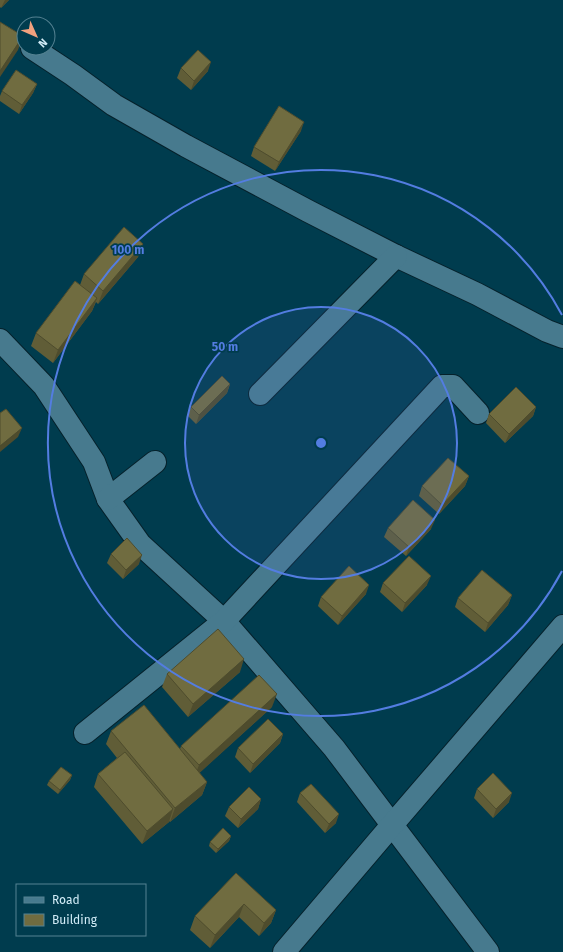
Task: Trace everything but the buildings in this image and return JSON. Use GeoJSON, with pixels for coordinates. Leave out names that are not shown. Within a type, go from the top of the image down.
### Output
{"type":"FeatureCollection","features":[{"type":"Feature","properties":{"kind":"street"},"geometry":{"type":"LineString","coordinates":[[45,56],[114,105],[287,201],[396,256],[477,294],[547,331],[563,337]]}},
{"type":"Feature","properties":{"kind":"street"},"geometry":{"type":"LineString","coordinates":[[260,394],[396,256]]}},
{"type":"Feature","properties":{"kind":"street"},"geometry":{"type":"LineString","coordinates":[[0,340],[44,386],[94,462],[108,499],[140,544],[224,621],[334,748],[488,952]]}},
{"type":"Feature","properties":{"kind":"street"},"geometry":{"type":"LineString","coordinates":[[85,733],[224,621],[442,386],[453,386],[478,413]]}},
{"type":"Feature","properties":{"kind":"street"},"geometry":{"type":"LineString","coordinates":[[108,499],[155,462]]}},
{"type":"Feature","properties":{"kind":"street"},"geometry":{"type":"LineString","coordinates":[[284,952],[563,626]]}}]}
